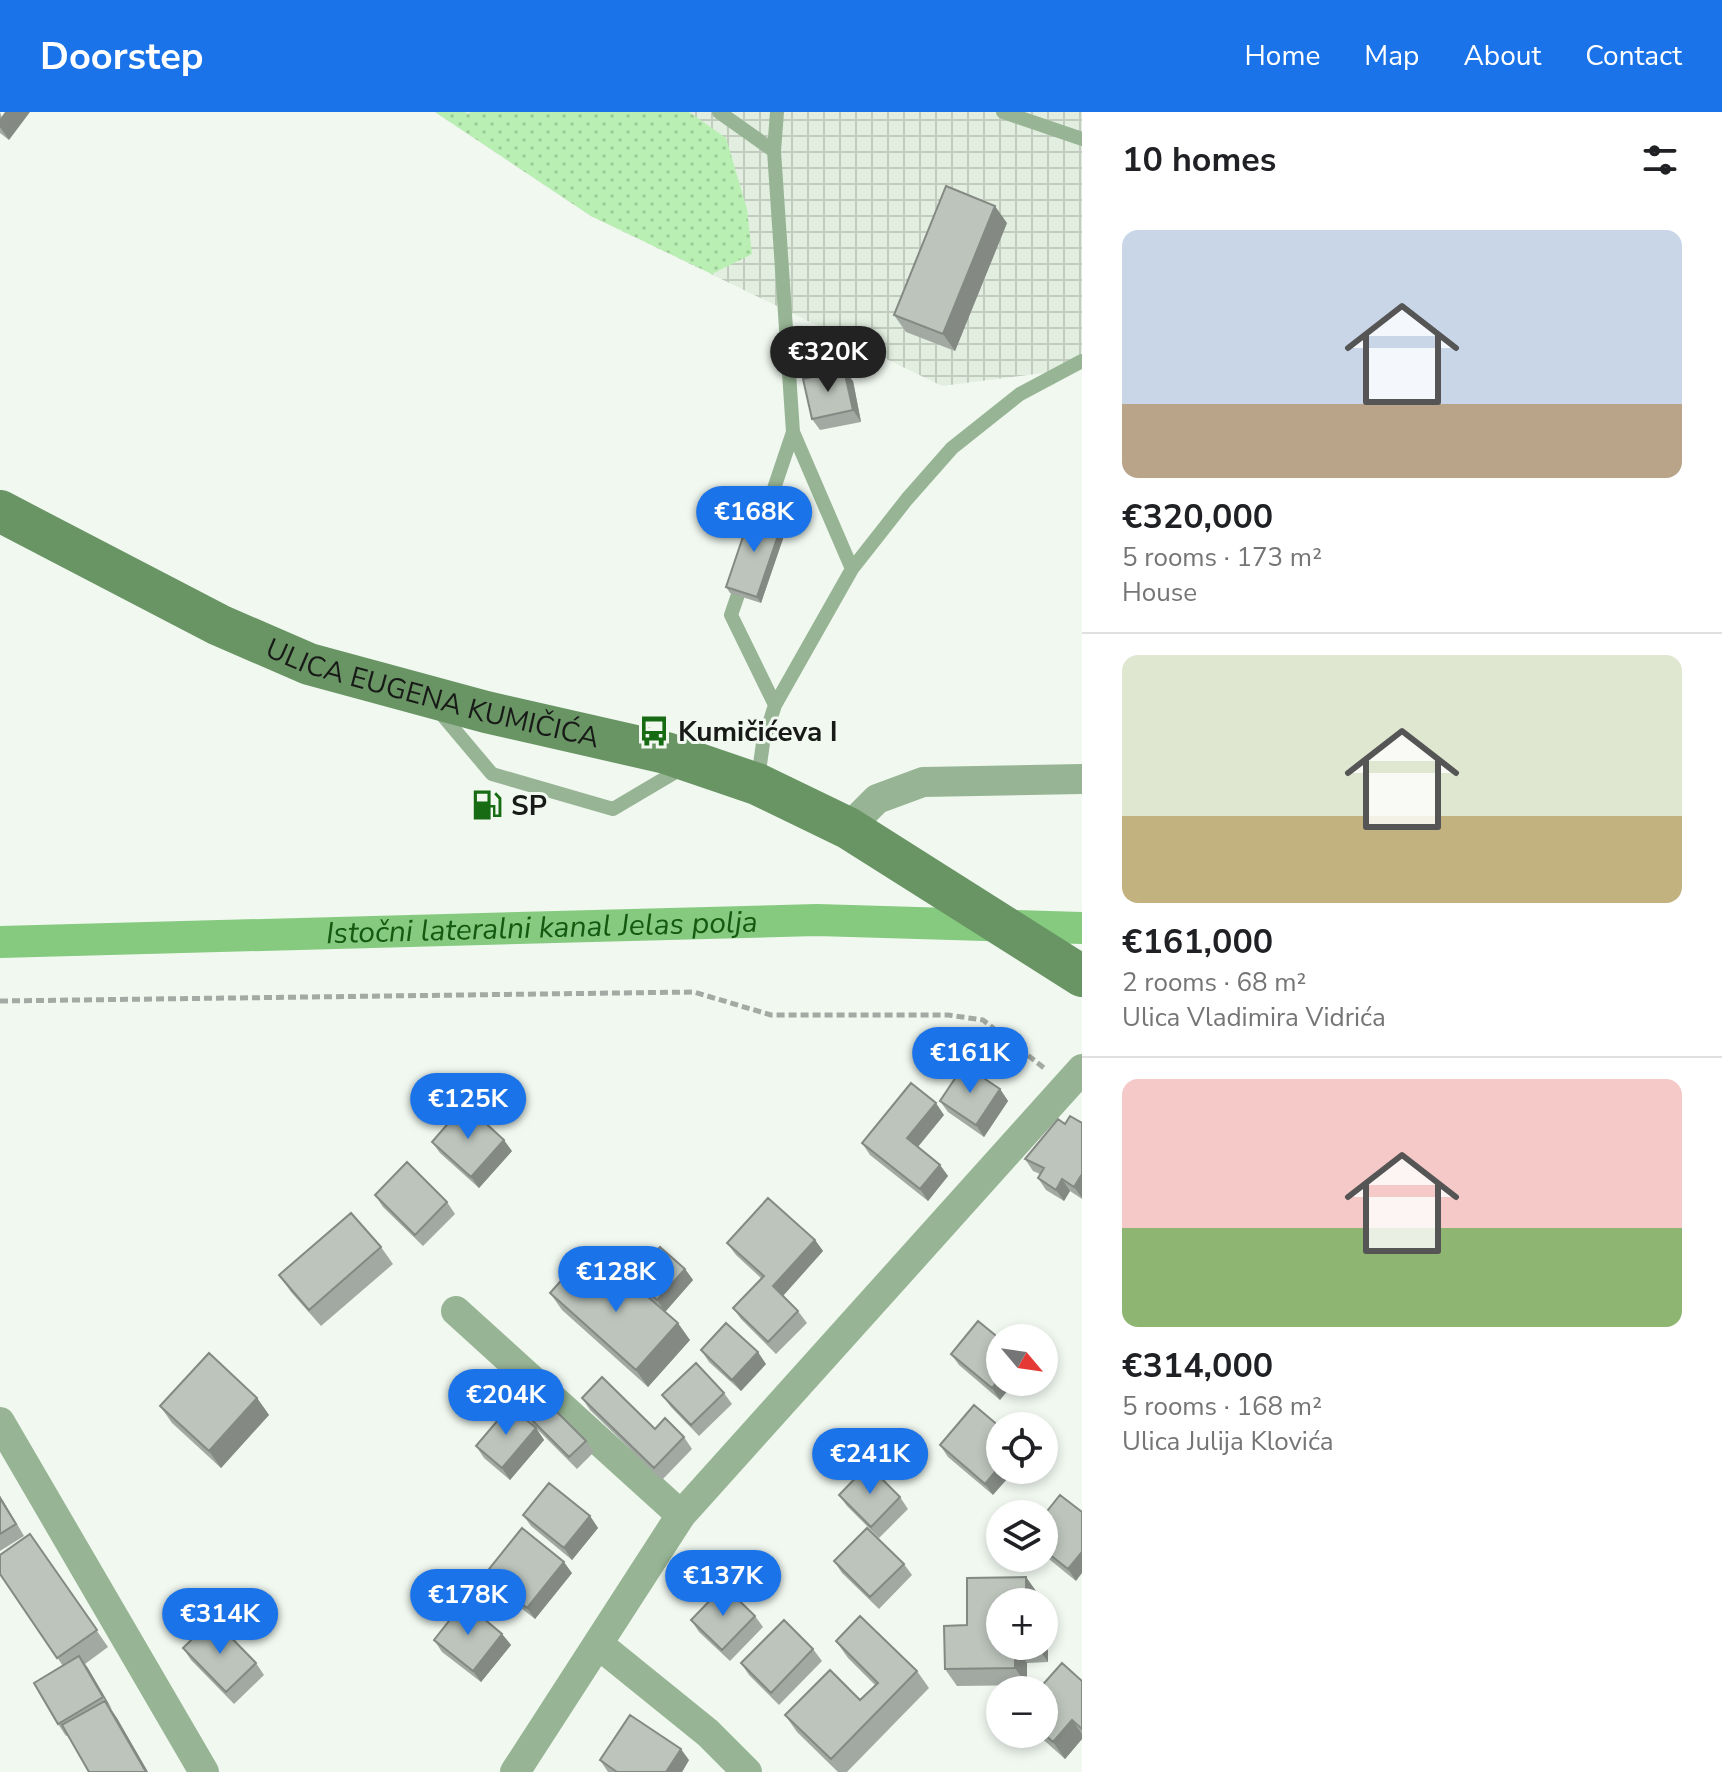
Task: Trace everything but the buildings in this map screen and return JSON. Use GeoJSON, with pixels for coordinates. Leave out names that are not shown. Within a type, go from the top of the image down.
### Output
{"type":"FeatureCollection","features":[{"type":"Feature","properties":{"kind":"main road","name":"ULICA EUGENA KUMIČIĆA"},"geometry":{"type":"LineString","coordinates":[[0,511],[219,625],[309,664],[692,762],[757,784],[848,828],[1082,976]]}},
{"type":"Feature","properties":{"kind":"street"},"geometry":{"type":"LineString","coordinates":[[848,828],[877,799],[923,782],[1082,779]]}},
{"type":"Feature","properties":{"kind":"street"},"geometry":{"type":"LineString","coordinates":[[515,1772],[681,1515],[1074,1078]]}},
{"type":"Feature","properties":{"kind":"street"},"geometry":{"type":"LineString","coordinates":[[456,1311],[681,1515]]}},
{"type":"Feature","properties":{"kind":"street"},"geometry":{"type":"LineString","coordinates":[[0,1422],[204,1772]]}},
{"type":"Feature","properties":{"kind":"street"},"geometry":{"type":"LineString","coordinates":[[598,1644],[708,1733],[747,1772]]}},
{"type":"Feature","properties":{"kind":"lane"},"geometry":{"type":"LineString","coordinates":[[719,112],[774,151]]}},
{"type":"Feature","properties":{"kind":"lane"},"geometry":{"type":"LineString","coordinates":[[777,112],[774,151],[793,432],[852,569]]}},
{"type":"Feature","properties":{"kind":"lane"},"geometry":{"type":"LineString","coordinates":[[1003,112],[1082,139]]}},
{"type":"Feature","properties":{"kind":"lane"},"geometry":{"type":"LineString","coordinates":[[757,784],[763,743],[775,705],[852,569],[952,448],[1020,394],[1082,361]]}},
{"type":"Feature","properties":{"kind":"lane"},"geometry":{"type":"LineString","coordinates":[[775,705],[731,615],[793,432]]}},
{"type":"Feature","properties":{"kind":"lane"},"geometry":{"type":"LineString","coordinates":[[425,695],[492,774],[613,809],[692,762]]}},
{"type":"Feature","properties":{"kind":"path"},"geometry":{"type":"LineString","coordinates":[[0,1001],[694,992],[771,1015],[948,1015],[983,1020],[1019,1046],[1074,1078]]}},
{"type":"Feature","properties":{"kind":"shaded area"},"geometry":{"type":"Polygon","coordinates":[[[435,112],[1082,112],[1082,368],[942,386],[591,216],[435,112]]]}},
{"type":"Feature","properties":{"kind":"green space"},"geometry":{"type":"Polygon","coordinates":[[[435,112],[689,112],[726,138],[747,209],[752,254],[712,274],[591,216],[435,112]]]}},
{"type":"Feature","properties":{"kind":"waterway","name":"Istočni lateralni kanal Jelas polja"},"geometry":{"type":"LineString","coordinates":[[0,942],[817,920],[1082,928]]}},
{"type":"Feature","properties":{"kind":"place","name":"Kumičićeva I"},"geometry":{"type":"Point","coordinates":[654,731]}},
{"type":"Feature","properties":{"kind":"place","name":"SP"},"geometry":{"type":"Point","coordinates":[487,805]}}]}
